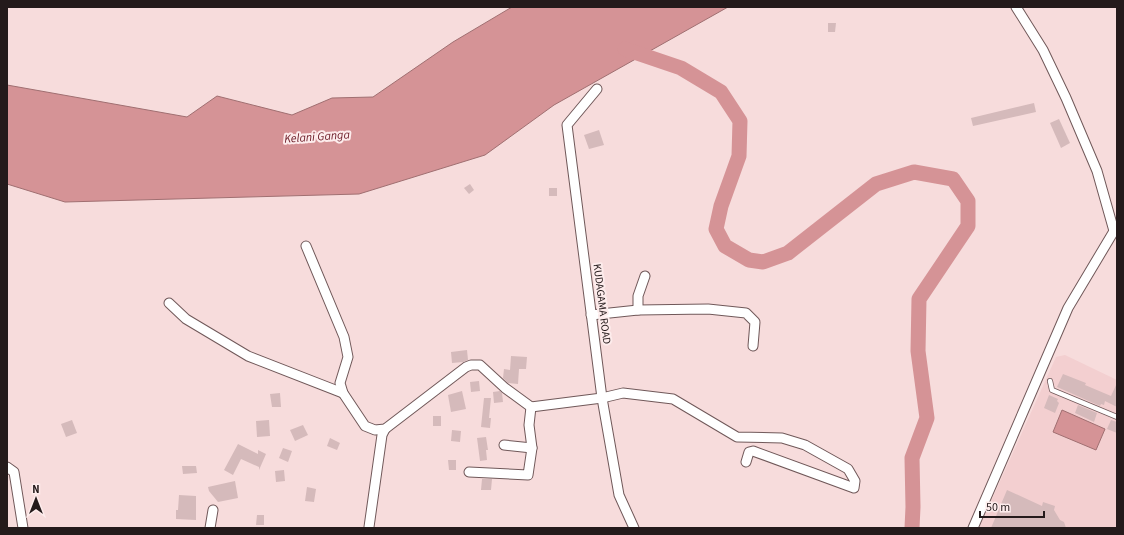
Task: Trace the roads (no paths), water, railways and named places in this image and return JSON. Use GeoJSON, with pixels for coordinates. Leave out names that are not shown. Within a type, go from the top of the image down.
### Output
{"type":"FeatureCollection","features":[{"type":"Feature","properties":{"kind":"street"},"geometry":{"type":"LineString","coordinates":[[973,528],[1068,308],[1116,230],[1097,171],[1066,98],[1044,50],[1016,7]]}},
{"type":"Feature","properties":{"kind":"street","name":"KUDAGAMA ROAD"},"geometry":{"type":"LineString","coordinates":[[597,89],[567,125],[602,398],[619,495],[634,528]]}},
{"type":"Feature","properties":{"kind":"street"},"geometry":{"type":"LineString","coordinates":[[306,246],[344,337],[348,357],[340,383],[343,393],[365,426],[375,430],[385,429]]}},
{"type":"Feature","properties":{"kind":"street"},"geometry":{"type":"LineString","coordinates":[[638,310],[638,296],[645,276]]}},
{"type":"Feature","properties":{"kind":"street"},"geometry":{"type":"LineString","coordinates":[[169,302],[186,318],[248,356],[343,393]]}},
{"type":"Feature","properties":{"kind":"street"},"geometry":{"type":"LineString","coordinates":[[591,315],[638,310],[708,309],[746,313],[755,322],[753,346]]}},
{"type":"Feature","properties":{"kind":"street"},"geometry":{"type":"LineString","coordinates":[[369,527],[382,435],[385,429],[466,367],[471,365],[480,365],[505,388],[531,407],[602,398],[622,393],[673,399],[737,437],[782,438],[805,445],[848,469],[855,481],[854,488],[753,451],[749,452],[746,462]]}},
{"type":"Feature","properties":{"kind":"street"},"geometry":{"type":"LineString","coordinates":[[469,472],[528,475],[532,448],[529,425],[531,407]]}},
{"type":"Feature","properties":{"kind":"street"},"geometry":{"type":"LineString","coordinates":[[504,445],[532,448]]}},
{"type":"Feature","properties":{"kind":"street"},"geometry":{"type":"LineString","coordinates":[[7,467],[14,472],[22,528]]}},
{"type":"Feature","properties":{"kind":"street"},"geometry":{"type":"LineString","coordinates":[[210,528],[213,510]]}},
{"type":"Feature","properties":{"kind":"lane"},"geometry":{"type":"LineString","coordinates":[[1050,381],[1052,390],[1117,417]]}},
{"type":"Feature","properties":{"kind":"water","name":"Kelani Ganga"},"geometry":{"type":"Polygon","coordinates":[[[512,7],[728,7],[554,105],[485,155],[359,194],[65,202],[7,184],[7,85],[187,117],[217,96],[292,115],[332,98],[373,97],[453,42],[512,7]]]}},
{"type":"Feature","properties":{"kind":"water"},"geometry":{"type":"Polygon","coordinates":[[[1062,410],[1105,429],[1096,450],[1053,432],[1062,410]]]}},
{"type":"Feature","properties":{"kind":"waterway"},"geometry":{"type":"LineString","coordinates":[[625,49],[681,68],[721,92],[740,121],[739,156],[721,206],[716,229],[725,246],[749,260],[763,262],[788,253],[876,184],[914,172],[953,179],[968,201],[968,226],[919,299],[918,351],[927,418],[912,458],[912,528]]}}]}
